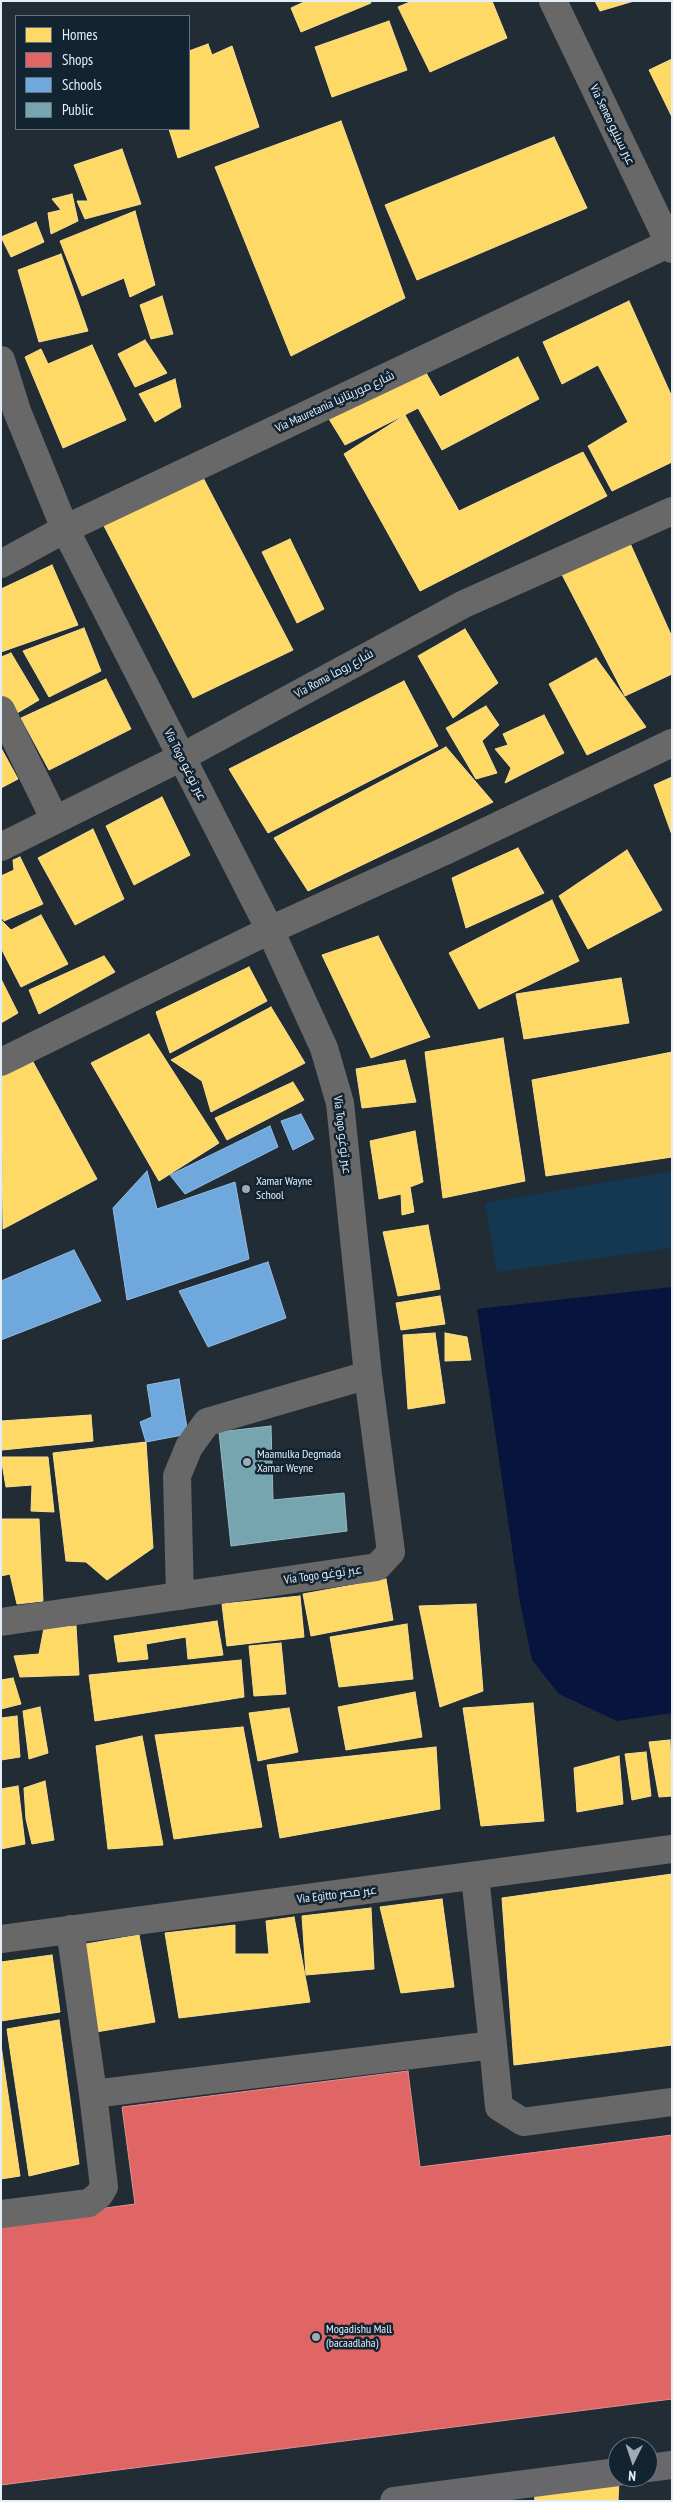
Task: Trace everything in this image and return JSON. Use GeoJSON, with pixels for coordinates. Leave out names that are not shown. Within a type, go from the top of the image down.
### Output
{"type":"FeatureCollection","features":[{"type":"Feature","properties":{"kind":"main road"},"geometry":{"type":"LineString","coordinates":[[658,2467],[672,2465]]}},
{"type":"Feature","properties":{"kind":"main road"},"geometry":{"type":"LineString","coordinates":[[394,2501],[608,2473]]}},
{"type":"Feature","properties":{"kind":"street","name":"Via Seneo عبر سينيو"},"geometry":{"type":"LineString","coordinates":[[553,1],[671,246]]}},
{"type":"Feature","properties":{"kind":"street","name":"Via Mauretania شارع موريتانيا"},"geometry":{"type":"LineString","coordinates":[[1,564],[65,529],[671,246]]}},
{"type":"Feature","properties":{"kind":"street","name":"Via Togo عبر توغو"},"geometry":{"type":"LineString","coordinates":[[1,360],[17,410],[65,529],[270,930],[324,1048],[340,1103],[368,1375],[391,1552],[376,1567],[1,1622]]}},
{"type":"Feature","properties":{"kind":"street","name":"Via Roma شارع روما"},"geometry":{"type":"LineString","coordinates":[[1,847],[182,758],[464,604],[672,511]]}},
{"type":"Feature","properties":{"kind":"street"},"geometry":{"type":"LineString","coordinates":[[1,710],[55,820]]}},
{"type":"Feature","properties":{"kind":"street"},"geometry":{"type":"LineString","coordinates":[[1,1062],[270,930],[445,851],[672,743]]}},
{"type":"Feature","properties":{"kind":"street"},"geometry":{"type":"LineString","coordinates":[[180,1596],[177,1476],[190,1447],[207,1422],[368,1375]]}},
{"type":"Feature","properties":{"kind":"street","name":"Via Egitto عبر مصر"},"geometry":{"type":"LineString","coordinates":[[1,1939],[672,1849]]}},
{"type":"Feature","properties":{"kind":"street"},"geometry":{"type":"LineString","coordinates":[[475,1876],[499,2107],[523,2122],[672,2102]]}},
{"type":"Feature","properties":{"kind":"street"},"geometry":{"type":"LineString","coordinates":[[1,2214],[89,2203],[99,2196],[104,2187],[70,1929]]}},
{"type":"Feature","properties":{"kind":"street"},"geometry":{"type":"LineString","coordinates":[[92,2094],[493,2045]]}},
{"type":"Feature","properties":{"kind":"shaded area"},"geometry":{"type":"Polygon","coordinates":[[[672,1171],[672,1248],[497,1272],[485,1203],[672,1171]]]}},
{"type":"Feature","properties":{"kind":"shaded area"},"geometry":{"type":"Polygon","coordinates":[[[672,1287],[672,1713],[617,1721],[559,1694],[532,1660],[520,1602],[477,1309],[672,1287]]]}},
{"type":"Feature","properties":{"kind":"building: Homes"},"geometry":{"type":"Polygon","coordinates":[[[306,1],[370,1],[371,3],[301,32],[291,8],[306,1]]]}},
{"type":"Feature","properties":{"kind":"building: Homes"},"geometry":{"type":"Polygon","coordinates":[[[412,1],[492,1],[507,38],[430,72],[398,7],[412,1]]]}},
{"type":"Feature","properties":{"kind":"building: Homes"},"geometry":{"type":"Polygon","coordinates":[[[595,1],[634,1],[600,11],[595,1]]]}},
{"type":"Feature","properties":{"kind":"building: Homes"},"geometry":{"type":"Polygon","coordinates":[[[389,21],[407,70],[332,97],[315,47],[389,21]]]}},
{"type":"Feature","properties":{"kind":"building: Homes"},"geometry":{"type":"Polygon","coordinates":[[[208,44],[212,55],[232,46],[259,127],[178,158],[169,130],[190,130],[190,51],[208,44]]]}},
{"type":"Feature","properties":{"kind":"building: Homes"},"geometry":{"type":"Polygon","coordinates":[[[672,59],[672,117],[649,70],[672,59]]]}},
{"type":"Feature","properties":{"kind":"building: Homes"},"geometry":{"type":"Polygon","coordinates":[[[341,121],[405,298],[291,356],[215,167],[341,121]]]}},
{"type":"Feature","properties":{"kind":"building: Homes"},"geometry":{"type":"Polygon","coordinates":[[[554,137],[587,208],[417,280],[385,205],[554,137]]]}},
{"type":"Feature","properties":{"kind":"building: Homes"},"geometry":{"type":"Polygon","coordinates":[[[122,149],[141,204],[85,219],[77,201],[88,201],[74,165],[122,149]]]}},
{"type":"Feature","properties":{"kind":"building: Homes"},"geometry":{"type":"Polygon","coordinates":[[[72,194],[78,221],[51,234],[48,213],[61,210],[52,199],[72,194]]]}},
{"type":"Feature","properties":{"kind":"building: Homes"},"geometry":{"type":"Polygon","coordinates":[[[135,211],[155,285],[130,297],[124,278],[82,296],[60,241],[135,211]]]}},
{"type":"Feature","properties":{"kind":"building: Homes"},"geometry":{"type":"Polygon","coordinates":[[[36,222],[44,242],[11,257],[1,237],[36,222]]]}},
{"type":"Feature","properties":{"kind":"building: Homes"},"geometry":{"type":"Polygon","coordinates":[[[61,254],[88,331],[39,342],[18,270],[61,254]]]}},
{"type":"Feature","properties":{"kind":"building: Homes"},"geometry":{"type":"Polygon","coordinates":[[[162,296],[173,334],[151,339],[140,305],[162,296]]]}},
{"type":"Feature","properties":{"kind":"building: Homes"},"geometry":{"type":"Polygon","coordinates":[[[629,301],[672,397],[672,462],[612,491],[588,446],[628,422],[598,365],[562,384],[543,342],[629,301]]]}},
{"type":"Feature","properties":{"kind":"building: Homes"},"geometry":{"type":"Polygon","coordinates":[[[145,340],[167,373],[135,387],[118,354],[145,340]]]}},
{"type":"Feature","properties":{"kind":"building: Homes"},"geometry":{"type":"Polygon","coordinates":[[[92,345],[126,420],[63,448],[25,357],[41,349],[48,364],[92,345]]]}},
{"type":"Feature","properties":{"kind":"building: Homes"},"geometry":{"type":"Polygon","coordinates":[[[518,357],[539,399],[442,450],[418,408],[518,357]]]}},
{"type":"Feature","properties":{"kind":"building: Homes"},"geometry":{"type":"Polygon","coordinates":[[[422,366],[440,397],[345,445],[326,414],[422,366]]]}},
{"type":"Feature","properties":{"kind":"building: Homes"},"geometry":{"type":"Polygon","coordinates":[[[175,379],[181,407],[155,422],[139,394],[175,379]]]}},
{"type":"Feature","properties":{"kind":"building: Homes"},"geometry":{"type":"Polygon","coordinates":[[[405,415],[459,511],[583,452],[607,496],[420,591],[344,454],[405,415]]]}},
{"type":"Feature","properties":{"kind":"building: Homes"},"geometry":{"type":"Polygon","coordinates":[[[199,470],[293,650],[193,698],[103,524],[199,470]]]}},
{"type":"Feature","properties":{"kind":"building: Homes"},"geometry":{"type":"Polygon","coordinates":[[[625,532],[672,637],[672,674],[625,696],[555,561],[625,532]]]}},
{"type":"Feature","properties":{"kind":"building: Homes"},"geometry":{"type":"Polygon","coordinates":[[[290,539],[324,609],[297,623],[262,552],[290,539]]]}},
{"type":"Feature","properties":{"kind":"building: Homes"},"geometry":{"type":"Polygon","coordinates":[[[52,565],[78,625],[1,652],[1,589],[52,565]]]}},
{"type":"Feature","properties":{"kind":"building: Homes"},"geometry":{"type":"Polygon","coordinates":[[[84,628],[101,671],[49,697],[23,651],[84,628]]]}},
{"type":"Feature","properties":{"kind":"building: Homes"},"geometry":{"type":"Polygon","coordinates":[[[465,629],[498,683],[453,718],[418,656],[465,629]]]}},
{"type":"Feature","properties":{"kind":"building: Homes"},"geometry":{"type":"Polygon","coordinates":[[[11,653],[39,700],[12,716],[1,697],[1,657],[11,653]]]}},
{"type":"Feature","properties":{"kind":"building: Homes"},"geometry":{"type":"Polygon","coordinates":[[[596,658],[646,727],[587,755],[549,684],[596,658]]]}},
{"type":"Feature","properties":{"kind":"building: Homes"},"geometry":{"type":"Polygon","coordinates":[[[106,679],[131,729],[49,770],[21,718],[106,679]]]}},
{"type":"Feature","properties":{"kind":"building: Homes"},"geometry":{"type":"Polygon","coordinates":[[[404,681],[438,746],[268,833],[229,769],[404,681]]]}},
{"type":"Feature","properties":{"kind":"building: Homes"},"geometry":{"type":"Polygon","coordinates":[[[486,706],[499,725],[482,741],[497,773],[476,779],[446,728],[486,706]]]}},
{"type":"Feature","properties":{"kind":"building: Homes"},"geometry":{"type":"Polygon","coordinates":[[[544,715],[564,753],[505,783],[511,768],[495,749],[508,745],[503,734],[544,715]]]}},
{"type":"Feature","properties":{"kind":"building: Homes"},"geometry":{"type":"Polygon","coordinates":[[[446,747],[493,802],[308,891],[274,838],[446,747]]]}},
{"type":"Feature","properties":{"kind":"building: Homes"},"geometry":{"type":"Polygon","coordinates":[[[1,748],[18,779],[1,788],[1,748]]]}},
{"type":"Feature","properties":{"kind":"building: Homes"},"geometry":{"type":"Polygon","coordinates":[[[672,777],[672,835],[654,785],[672,777]]]}},
{"type":"Feature","properties":{"kind":"building: Homes"},"geometry":{"type":"Polygon","coordinates":[[[162,797],[190,855],[134,885],[106,826],[162,797]]]}},
{"type":"Feature","properties":{"kind":"building: Homes"},"geometry":{"type":"Polygon","coordinates":[[[93,829],[124,899],[75,925],[38,858],[93,829]]]}},
{"type":"Feature","properties":{"kind":"building: Homes"},"geometry":{"type":"Polygon","coordinates":[[[518,848],[544,893],[466,928],[452,878],[518,848]]]}},
{"type":"Feature","properties":{"kind":"building: Homes"},"geometry":{"type":"Polygon","coordinates":[[[627,850],[662,910],[588,949],[559,896],[627,850]]]}},
{"type":"Feature","properties":{"kind":"building: Homes"},"geometry":{"type":"Polygon","coordinates":[[[20,857],[43,904],[4,921],[1,916],[1,876],[14,870],[13,860],[20,857]]]}},
{"type":"Feature","properties":{"kind":"building: Homes"},"geometry":{"type":"Polygon","coordinates":[[[552,900],[579,961],[479,1009],[449,953],[552,900]]]}},
{"type":"Feature","properties":{"kind":"building: Homes"},"geometry":{"type":"Polygon","coordinates":[[[41,915],[68,964],[21,987],[1,948],[1,920],[11,930],[41,915]]]}},
{"type":"Feature","properties":{"kind":"building: Homes"},"geometry":{"type":"Polygon","coordinates":[[[378,936],[430,1037],[371,1058],[322,955],[378,936]]]}},
{"type":"Feature","properties":{"kind":"building: Homes"},"geometry":{"type":"Polygon","coordinates":[[[104,956],[115,972],[39,1014],[29,990],[104,956]]]}},
{"type":"Feature","properties":{"kind":"building: Homes"},"geometry":{"type":"Polygon","coordinates":[[[249,967],[267,1001],[170,1053],[156,1012],[249,967]]]}},
{"type":"Feature","properties":{"kind":"building: Homes"},"geometry":{"type":"Polygon","coordinates":[[[621,978],[629,1023],[524,1039],[516,994],[621,978]]]}},
{"type":"Feature","properties":{"kind":"building: Homes"},"geometry":{"type":"Polygon","coordinates":[[[1,979],[18,1013],[1,1023],[1,979]]]}},
{"type":"Feature","properties":{"kind":"building: Homes"},"geometry":{"type":"Polygon","coordinates":[[[271,1007],[305,1063],[211,1112],[202,1081],[171,1060],[271,1007]]]}},
{"type":"Feature","properties":{"kind":"building: Homes"},"geometry":{"type":"Polygon","coordinates":[[[149,1034],[219,1143],[159,1181],[91,1063],[149,1034]]]}},
{"type":"Feature","properties":{"kind":"building: Homes"},"geometry":{"type":"Polygon","coordinates":[[[503,1038],[525,1181],[443,1198],[425,1052],[503,1038]]]}},
{"type":"Feature","properties":{"kind":"building: Homes"},"geometry":{"type":"Polygon","coordinates":[[[672,1052],[672,1157],[546,1176],[532,1080],[672,1052]]]}},
{"type":"Feature","properties":{"kind":"building: Homes"},"geometry":{"type":"Polygon","coordinates":[[[32,1060],[97,1179],[3,1229],[1,1073],[32,1060]]]}},
{"type":"Feature","properties":{"kind":"building: Homes"},"geometry":{"type":"Polygon","coordinates":[[[405,1060],[416,1102],[362,1108],[356,1069],[405,1060]]]}},
{"type":"Feature","properties":{"kind":"building: Homes"},"geometry":{"type":"Polygon","coordinates":[[[293,1082],[304,1100],[227,1140],[215,1118],[293,1082]]]}},
{"type":"Feature","properties":{"kind":"building: Homes"},"geometry":{"type":"Polygon","coordinates":[[[415,1131],[423,1182],[410,1187],[414,1212],[402,1215],[401,1194],[379,1199],[370,1141],[415,1131]]]}},
{"type":"Feature","properties":{"kind":"building: Homes"},"geometry":{"type":"Polygon","coordinates":[[[428,1225],[440,1289],[398,1296],[383,1232],[428,1225]]]}},
{"type":"Feature","properties":{"kind":"building: Homes"},"geometry":{"type":"Polygon","coordinates":[[[440,1296],[445,1324],[401,1330],[396,1303],[440,1296]]]}},
{"type":"Feature","properties":{"kind":"building: Homes"},"geometry":{"type":"Polygon","coordinates":[[[435,1333],[445,1403],[408,1409],[403,1335],[435,1333]]]}},
{"type":"Feature","properties":{"kind":"building: Homes"},"geometry":{"type":"Polygon","coordinates":[[[445,1333],[467,1337],[471,1360],[445,1361],[445,1333]]]}},
{"type":"Feature","properties":{"kind":"building: Homes"},"geometry":{"type":"Polygon","coordinates":[[[91,1415],[93,1441],[2,1450],[1,1421],[91,1415]]]}},
{"type":"Feature","properties":{"kind":"building: Homes"},"geometry":{"type":"Polygon","coordinates":[[[146,1442],[153,1548],[107,1580],[86,1562],[66,1561],[53,1453],[146,1442]]]}},
{"type":"Feature","properties":{"kind":"building: Homes"},"geometry":{"type":"Polygon","coordinates":[[[1,1457],[48,1457],[54,1512],[31,1511],[32,1485],[6,1487],[1,1457]]]}},
{"type":"Feature","properties":{"kind":"building: Homes"},"geometry":{"type":"Polygon","coordinates":[[[1,1519],[39,1519],[43,1601],[17,1604],[10,1574],[1,1576],[1,1519]]]}},
{"type":"Feature","properties":{"kind":"building: Homes"},"geometry":{"type":"Polygon","coordinates":[[[386,1579],[393,1620],[311,1636],[303,1594],[386,1579]]]}},
{"type":"Feature","properties":{"kind":"building: Homes"},"geometry":{"type":"Polygon","coordinates":[[[300,1596],[304,1637],[227,1646],[222,1604],[300,1596]]]}},
{"type":"Feature","properties":{"kind":"building: Homes"},"geometry":{"type":"Polygon","coordinates":[[[476,1604],[483,1691],[440,1707],[419,1606],[476,1604]]]}},
{"type":"Feature","properties":{"kind":"building: Homes"},"geometry":{"type":"Polygon","coordinates":[[[217,1621],[223,1655],[188,1659],[186,1637],[146,1644],[148,1659],[118,1662],[114,1636],[217,1621]]]}},
{"type":"Feature","properties":{"kind":"building: Homes"},"geometry":{"type":"Polygon","coordinates":[[[407,1624],[413,1679],[339,1687],[330,1637],[407,1624]]]}},
{"type":"Feature","properties":{"kind":"building: Homes"},"geometry":{"type":"Polygon","coordinates":[[[76,1626],[79,1675],[20,1677],[14,1656],[39,1654],[44,1628],[76,1626]]]}},
{"type":"Feature","properties":{"kind":"building: Homes"},"geometry":{"type":"Polygon","coordinates":[[[281,1643],[286,1694],[254,1696],[249,1646],[281,1643]]]}},
{"type":"Feature","properties":{"kind":"building: Homes"},"geometry":{"type":"Polygon","coordinates":[[[241,1660],[244,1697],[95,1721],[89,1675],[241,1660]]]}},
{"type":"Feature","properties":{"kind":"building: Homes"},"geometry":{"type":"Polygon","coordinates":[[[13,1678],[21,1704],[1,1709],[1,1680],[13,1678]]]}},
{"type":"Feature","properties":{"kind":"building: Homes"},"geometry":{"type":"Polygon","coordinates":[[[415,1692],[422,1737],[346,1750],[338,1707],[415,1692]]]}},
{"type":"Feature","properties":{"kind":"building: Homes"},"geometry":{"type":"Polygon","coordinates":[[[533,1703],[544,1821],[481,1826],[463,1708],[533,1703]]]}},
{"type":"Feature","properties":{"kind":"building: Homes"},"geometry":{"type":"Polygon","coordinates":[[[40,1707],[48,1753],[29,1759],[23,1711],[40,1707]]]}},
{"type":"Feature","properties":{"kind":"building: Homes"},"geometry":{"type":"Polygon","coordinates":[[[289,1708],[298,1752],[258,1761],[249,1713],[289,1708]]]}},
{"type":"Feature","properties":{"kind":"building: Homes"},"geometry":{"type":"Polygon","coordinates":[[[17,1716],[20,1757],[1,1760],[1,1718],[17,1716]]]}},
{"type":"Feature","properties":{"kind":"building: Homes"},"geometry":{"type":"Polygon","coordinates":[[[243,1727],[262,1827],[174,1839],[155,1735],[243,1727]]]}},
{"type":"Feature","properties":{"kind":"building: Homes"},"geometry":{"type":"Polygon","coordinates":[[[142,1736],[163,1845],[108,1849],[96,1746],[142,1736]]]}},
{"type":"Feature","properties":{"kind":"building: Homes"},"geometry":{"type":"Polygon","coordinates":[[[670,1740],[672,1796],[659,1797],[649,1742],[670,1740]]]}},
{"type":"Feature","properties":{"kind":"building: Homes"},"geometry":{"type":"Polygon","coordinates":[[[436,1747],[440,1809],[280,1838],[267,1765],[436,1747]]]}},
{"type":"Feature","properties":{"kind":"building: Homes"},"geometry":{"type":"Polygon","coordinates":[[[646,1752],[651,1796],[632,1800],[625,1754],[646,1752]]]}},
{"type":"Feature","properties":{"kind":"building: Homes"},"geometry":{"type":"Polygon","coordinates":[[[619,1756],[623,1804],[577,1812],[574,1768],[619,1756]]]}},
{"type":"Feature","properties":{"kind":"building: Homes"},"geometry":{"type":"Polygon","coordinates":[[[45,1781],[54,1840],[32,1844],[26,1819],[24,1788],[45,1781]]]}},
{"type":"Feature","properties":{"kind":"building: Homes"},"geometry":{"type":"Polygon","coordinates":[[[18,1786],[25,1844],[1,1849],[1,1789],[18,1786]]]}},
{"type":"Feature","properties":{"kind":"building: Homes"},"geometry":{"type":"Polygon","coordinates":[[[672,1874],[672,2045],[514,2065],[502,1898],[672,1874]]]}},
{"type":"Feature","properties":{"kind":"building: Homes"},"geometry":{"type":"Polygon","coordinates":[[[442,1899],[454,1987],[401,1993],[380,1907],[442,1899]]]}},
{"type":"Feature","properties":{"kind":"building: Homes"},"geometry":{"type":"Polygon","coordinates":[[[371,1908],[374,1969],[306,1975],[302,1916],[371,1908]]]}},
{"type":"Feature","properties":{"kind":"building: Homes"},"geometry":{"type":"Polygon","coordinates":[[[294,1917],[310,2002],[179,2018],[165,1933],[235,1925],[235,1954],[269,1954],[266,1921],[294,1917]]]}},
{"type":"Feature","properties":{"kind":"building: Homes"},"geometry":{"type":"Polygon","coordinates":[[[139,1935],[155,2022],[96,2032],[80,1945],[139,1935]]]}},
{"type":"Feature","properties":{"kind":"building: Homes"},"geometry":{"type":"Polygon","coordinates":[[[52,1955],[60,2012],[1,2021],[1,1962],[52,1955]]]}},
{"type":"Feature","properties":{"kind":"building: Homes"},"geometry":{"type":"Polygon","coordinates":[[[59,2020],[79,2164],[29,2176],[7,2029],[59,2020]]]}},
{"type":"Feature","properties":{"kind":"building: Homes"},"geometry":{"type":"Polygon","coordinates":[[[1,2045],[5,2074],[1,2075],[1,2045]]]}},
{"type":"Feature","properties":{"kind":"building: Homes"},"geometry":{"type":"Polygon","coordinates":[[[5,2074],[20,2176],[1,2179],[1,2075],[5,2074]]]}},
{"type":"Feature","properties":{"kind":"building: Homes"},"geometry":{"type":"Polygon","coordinates":[[[608,2481],[608,2487],[619,2487],[618,2501],[535,2501],[534,2491],[608,2481]]]}},
{"type":"Feature","properties":{"kind":"building: Shops"},"geometry":{"type":"Polygon","coordinates":[[[408,2071],[420,2167],[672,2135],[672,2399],[1,2485],[1,2222],[135,2204],[122,2107],[408,2071]]]}},
{"type":"Feature","properties":{"kind":"building: Schools"},"geometry":{"type":"Polygon","coordinates":[[[301,1114],[314,1139],[293,1150],[281,1121],[301,1114]]]}},
{"type":"Feature","properties":{"kind":"building: Schools"},"geometry":{"type":"Polygon","coordinates":[[[270,1126],[278,1147],[185,1194],[170,1175],[270,1126]]]}},
{"type":"Feature","properties":{"kind":"building: Schools"},"geometry":{"type":"Polygon","coordinates":[[[147,1171],[157,1209],[235,1182],[249,1259],[127,1300],[113,1208],[147,1171]]]}},
{"type":"Feature","properties":{"kind":"building: Schools"},"geometry":{"type":"Polygon","coordinates":[[[74,1250],[101,1301],[1,1340],[1,1281],[74,1250]]]}},
{"type":"Feature","properties":{"kind":"building: Schools"},"geometry":{"type":"Polygon","coordinates":[[[268,1262],[286,1318],[208,1347],[179,1291],[268,1262]]]}},
{"type":"Feature","properties":{"kind":"building: Schools"},"geometry":{"type":"Polygon","coordinates":[[[179,1379],[188,1434],[146,1442],[140,1422],[152,1417],[147,1385],[179,1379]]]}},
{"type":"Feature","properties":{"kind":"building: Public","name":"Maamulka Degmada Xamar Weyne"},"geometry":{"type":"Polygon","coordinates":[[[271,1426],[273,1500],[344,1493],[347,1531],[231,1546],[219,1432],[271,1426]]]}},
{"type":"Feature","properties":{"kind":"place","name":"Xamar Wayne School"},"geometry":{"type":"Point","coordinates":[246,1189]}},
{"type":"Feature","properties":{"kind":"place","name":"Maamulka Degmada Xamar Weyne"},"geometry":{"type":"Point","coordinates":[247,1462]}},
{"type":"Feature","properties":{"kind":"place","name":"Mogadishu Mall (bacaadlaha)"},"geometry":{"type":"Point","coordinates":[316,2337]}}]}
